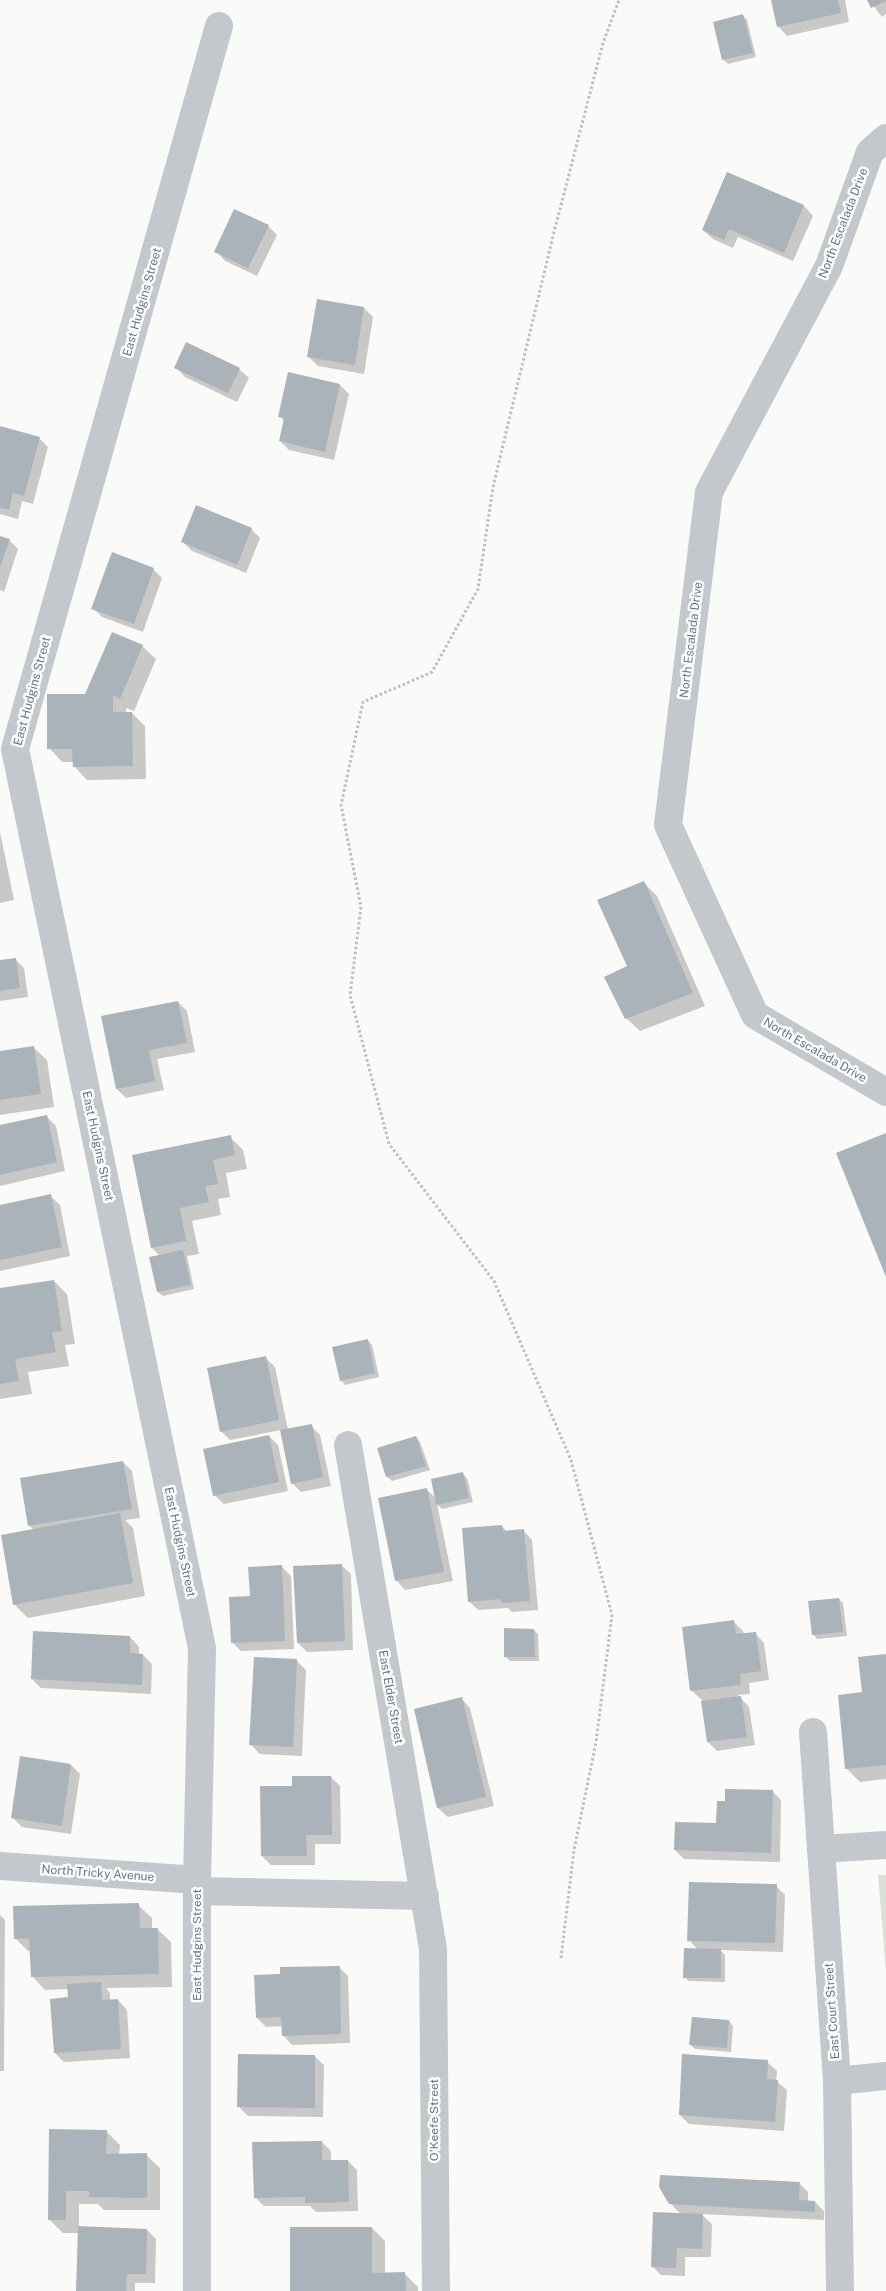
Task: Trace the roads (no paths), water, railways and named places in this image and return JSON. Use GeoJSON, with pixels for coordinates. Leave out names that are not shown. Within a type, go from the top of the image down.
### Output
{"type":"FeatureCollection","features":[{"type":"Feature","properties":{"kind":"street","name":"East Hudgins Street"},"geometry":{"type":"LineString","coordinates":[[197,2291],[197,1886],[202,1648],[15,749],[219,26]]}},
{"type":"Feature","properties":{"kind":"street","name":"North Escalada Drive"},"geometry":{"type":"LineString","coordinates":[[886,138],[870,152],[829,266],[709,492],[668,825],[755,1016],[886,1092]]}},
{"type":"Feature","properties":{"kind":"street","name":"East Elder Street"},"geometry":{"type":"LineString","coordinates":[[348,1445],[433,1949]]}},
{"type":"Feature","properties":{"kind":"street","name":"East Court Street"},"geometry":{"type":"LineString","coordinates":[[813,1732],[837,2080],[840,2291]]}},
{"type":"Feature","properties":{"kind":"street"},"geometry":{"type":"LineString","coordinates":[[821,1849],[886,1845]]}},
{"type":"Feature","properties":{"kind":"street","name":"North Tricky Avenue"},"geometry":{"type":"LineString","coordinates":[[0,1866],[197,1886],[425,1896]]}},
{"type":"Feature","properties":{"kind":"street","name":"O'Keefe Street"},"geometry":{"type":"LineString","coordinates":[[433,1949],[436,2291]]}},
{"type":"Feature","properties":{"kind":"street"},"geometry":{"type":"LineString","coordinates":[[837,2080],[886,2076]]}}]}
